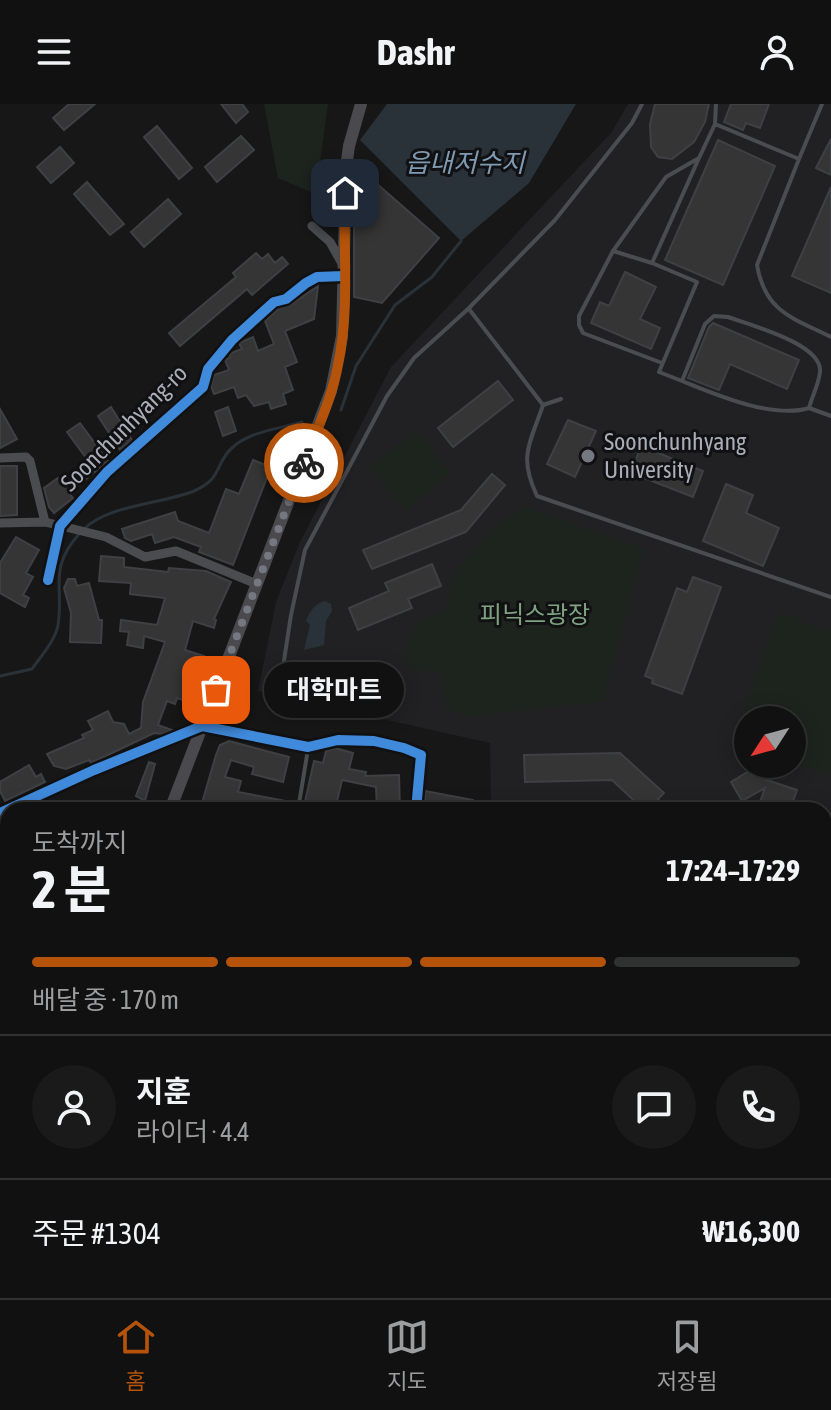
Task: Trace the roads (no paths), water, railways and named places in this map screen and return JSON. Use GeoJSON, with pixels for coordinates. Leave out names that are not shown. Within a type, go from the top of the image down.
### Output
{"type":"FeatureCollection","features":[{"type":"Feature","properties":{"kind":"main road"},"geometry":{"type":"LineString","coordinates":[[175,802],[339,364],[346,168],[361,104]]}},
{"type":"Feature","properties":{"kind":"street"},"geometry":{"type":"LineString","coordinates":[[312,226],[330,242],[344,271]]}},
{"type":"Feature","properties":{"kind":"street","name":"Soonchunhyang-ro"},"geometry":{"type":"LineString","coordinates":[[0,523],[45,522],[60,526],[107,472],[203,387],[208,369],[232,340],[274,302],[286,299],[317,277],[344,271]]}},
{"type":"Feature","properties":{"kind":"street","name":"Soonchunhyang-ro"},"geometry":{"type":"LineString","coordinates":[[0,458],[26,457],[30,461],[45,522]]}},
{"type":"Feature","properties":{"kind":"street"},"geometry":{"type":"LineString","coordinates":[[48,580],[60,526],[106,537],[145,557],[176,551],[257,584]]}},
{"type":"Feature","properties":{"kind":"street"},"geometry":{"type":"LineString","coordinates":[[24,802],[202,726],[308,747],[338,740],[374,741],[404,748],[421,755],[417,802]]}},
{"type":"Feature","properties":{"kind":"lane"},"geometry":{"type":"LineString","coordinates":[[281,680],[305,550],[387,396],[414,358],[468,309],[555,220],[632,123],[642,104]]}},
{"type":"Feature","properties":{"kind":"lane"},"geometry":{"type":"LineString","coordinates":[[652,263],[715,124],[716,104]]}},
{"type":"Feature","properties":{"kind":"lane"},"geometry":{"type":"LineString","coordinates":[[822,104],[757,265],[768,299],[779,311],[831,337]]}},
{"type":"Feature","properties":{"kind":"lane"},"geometry":{"type":"LineString","coordinates":[[715,124],[799,159]]}},
{"type":"Feature","properties":{"kind":"lane"},"geometry":{"type":"LineString","coordinates":[[662,363],[583,333],[579,316],[613,251],[666,177],[699,158]]}},
{"type":"Feature","properties":{"kind":"lane"},"geometry":{"type":"LineString","coordinates":[[613,251],[697,282],[659,372],[720,397],[782,411],[795,412],[809,408],[831,416]]}},
{"type":"Feature","properties":{"kind":"lane"},"geometry":{"type":"LineString","coordinates":[[468,309],[543,405]]}},
{"type":"Feature","properties":{"kind":"lane"},"geometry":{"type":"LineString","coordinates":[[682,381],[705,324],[714,316],[728,317],[806,348],[818,359],[821,371],[809,408]]}},
{"type":"Feature","properties":{"kind":"lane"},"geometry":{"type":"LineString","coordinates":[[543,405],[561,399]]}},
{"type":"Feature","properties":{"kind":"lane"},"geometry":{"type":"LineString","coordinates":[[543,405],[527,454],[526,474],[537,496],[831,597]]}},
{"type":"Feature","properties":{"kind":"lane"},"geometry":{"type":"LineString","coordinates":[[299,802],[308,747]]}},
{"type":"Feature","properties":{"kind":"water","name":"읍내저수지"},"geometry":{"type":"Polygon","coordinates":[[[387,104],[576,104],[529,183],[461,241],[360,140],[387,104]]]}},
{"type":"Feature","properties":{"kind":"water"},"geometry":{"type":"Polygon","coordinates":[[[325,601],[331,604],[332,611],[326,621],[324,645],[304,650],[310,625],[306,621],[311,611],[325,601]]]}},
{"type":"Feature","properties":{"kind":"waterway"},"geometry":{"type":"LineString","coordinates":[[341,410],[356,366],[395,305],[432,277],[461,241]]}},
{"type":"Feature","properties":{"kind":"waterway"},"geometry":{"type":"LineString","coordinates":[[84,529],[94,521],[121,510],[194,491],[215,476],[227,453],[240,442],[256,434],[302,422]]}},
{"type":"Feature","properties":{"kind":"waterway"},"geometry":{"type":"LineString","coordinates":[[0,676],[32,669],[51,643],[58,625],[60,568],[69,546],[79,534]]}},
{"type":"Feature","properties":{"kind":"place","name":"Soonchunhyang University"},"geometry":{"type":"Point","coordinates":[588,456]}},
{"type":"Feature","properties":{"kind":"place","name":"대학마트"},"geometry":{"type":"Point","coordinates":[216,690]}},
{"type":"Feature","properties":{"kind":"park label","name":"피닉스광장"},"geometry":{"type":"Point","coordinates":[535,615]}}]}
